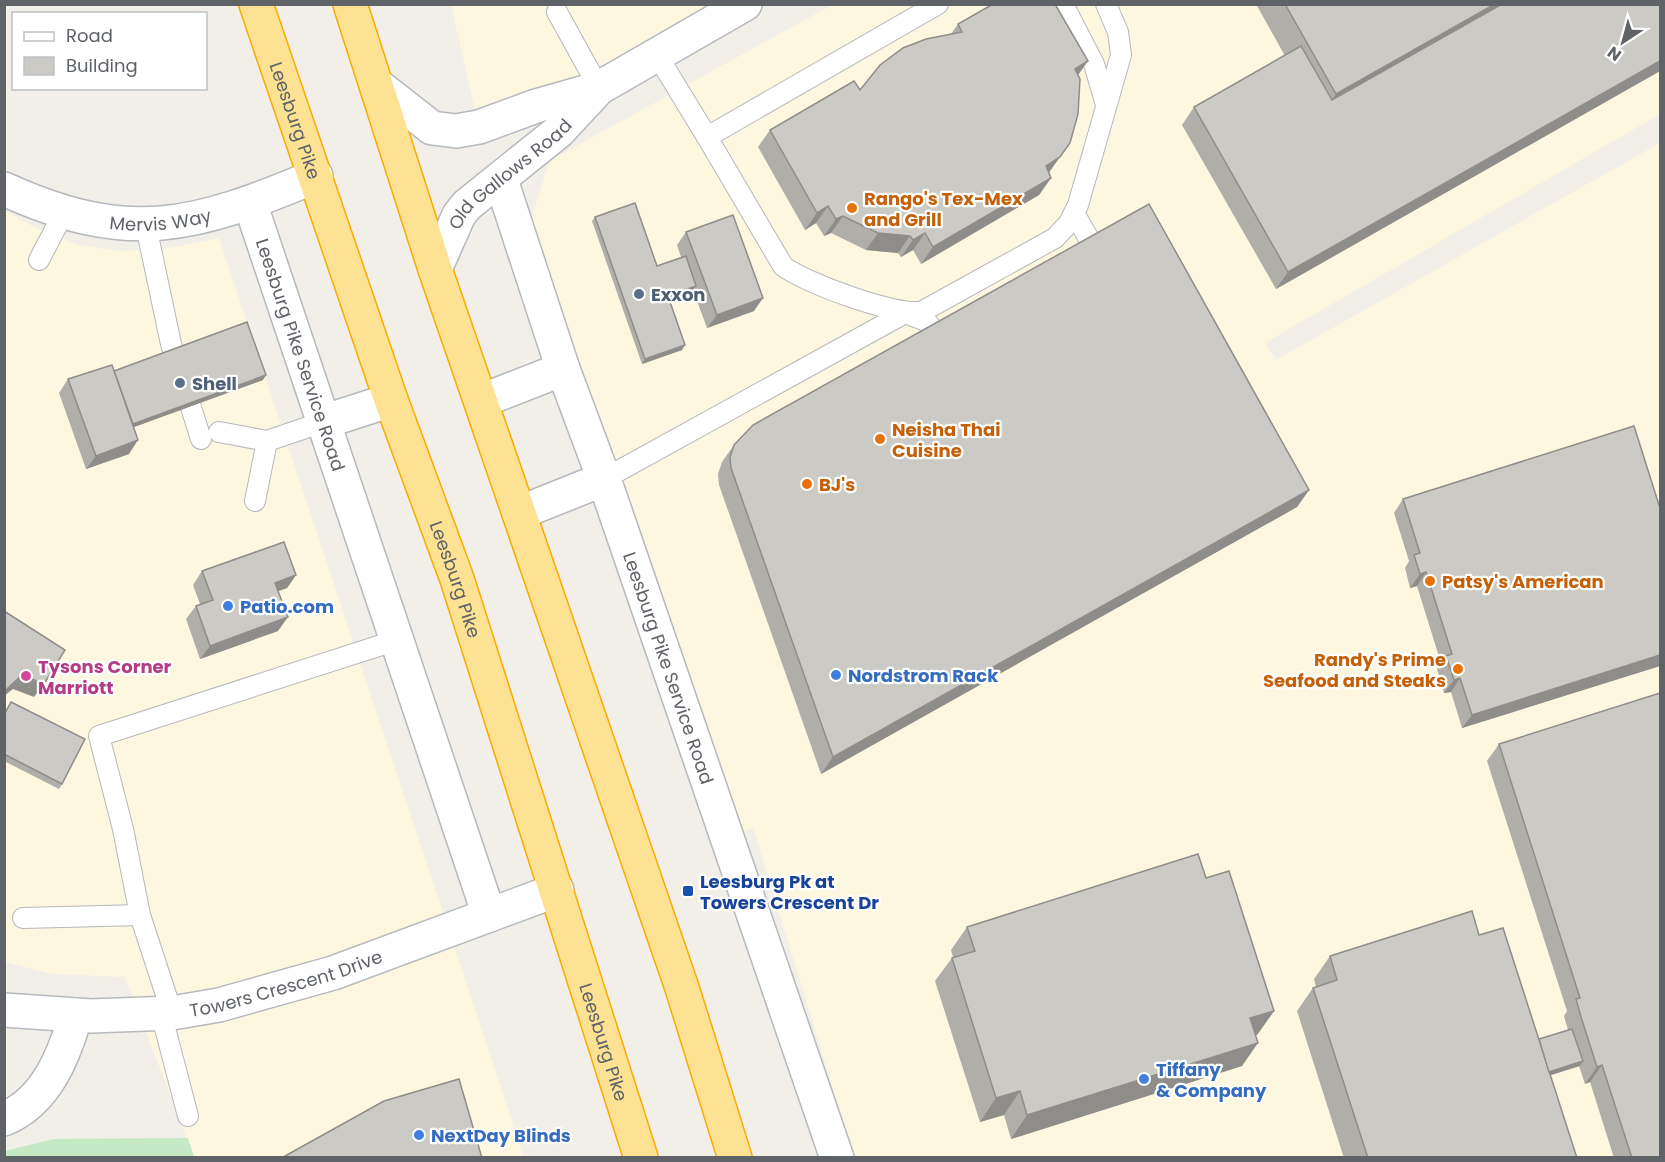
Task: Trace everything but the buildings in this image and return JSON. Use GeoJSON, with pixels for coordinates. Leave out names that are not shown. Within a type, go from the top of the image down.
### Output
{"type":"FeatureCollection","features":[{"type":"Feature","properties":{"kind":"highway","name":"Leesburg Pike"},"geometry":{"type":"LineString","coordinates":[[256,4],[391,400],[457,579],[641,1158]]}},
{"type":"Feature","properties":{"kind":"highway"},"geometry":{"type":"LineString","coordinates":[[350,4],[435,269],[671,955],[735,1158]]}},
{"type":"Feature","properties":{"kind":"highway"},"geometry":{"type":"LineString","coordinates":[[621,1093],[623,1158]]}},
{"type":"Feature","properties":{"kind":"street","name":"Old Gallows Road"},"geometry":{"type":"LineString","coordinates":[[377,85],[432,128],[456,131],[479,128],[536,106],[600,88],[745,4]]}},
{"type":"Feature","properties":{"kind":"street","name":"Old Gallows Road"},"geometry":{"type":"LineString","coordinates":[[435,269],[459,215],[482,191],[501,180],[558,132],[600,88]]}},
{"type":"Feature","properties":{"kind":"street","name":"Mervis Way"},"geometry":{"type":"LineString","coordinates":[[4,189],[64,212],[115,224],[146,226],[175,223],[250,203],[316,176]]}},
{"type":"Feature","properties":{"kind":"street","name":"Leesburg Pike Service Road"},"geometry":{"type":"LineString","coordinates":[[501,180],[563,369],[604,479],[837,1158]]}},
{"type":"Feature","properties":{"kind":"street","name":"Leesburg Pike Service Road"},"geometry":{"type":"LineString","coordinates":[[250,203],[489,915]]}},
{"type":"Feature","properties":{"kind":"street"},"geometry":{"type":"LineString","coordinates":[[481,401],[563,369]]}},
{"type":"Feature","properties":{"kind":"street"},"geometry":{"type":"LineString","coordinates":[[323,422],[391,400]]}},
{"type":"Feature","properties":{"kind":"street"},"geometry":{"type":"LineString","coordinates":[[519,513],[604,479]]}},
{"type":"Feature","properties":{"kind":"street","name":"Towers Crescent Drive"},"geometry":{"type":"LineString","coordinates":[[4,1010],[76,1015],[167,1013],[270,992],[333,973],[556,890]]}},
{"type":"Feature","properties":{"kind":"street"},"geometry":{"type":"LineString","coordinates":[[4,1119],[35,1098],[51,1076],[64,1054],[76,1015]]}},
{"type":"Feature","properties":{"kind":"lane"},"geometry":{"type":"LineString","coordinates":[[707,137],[938,4]]}},
{"type":"Feature","properties":{"kind":"lane"},"geometry":{"type":"LineString","coordinates":[[1063,4],[1094,63],[1106,105]]}},
{"type":"Feature","properties":{"kind":"lane"},"geometry":{"type":"LineString","coordinates":[[604,479],[904,313],[928,310],[997,281],[1055,238],[1074,213],[1122,48],[1106,4]]}},
{"type":"Feature","properties":{"kind":"lane"},"geometry":{"type":"LineString","coordinates":[[556,12],[600,88]]}},
{"type":"Feature","properties":{"kind":"lane"},"geometry":{"type":"LineString","coordinates":[[657,55],[783,266],[800,278],[926,321],[937,334]]}},
{"type":"Feature","properties":{"kind":"lane"},"geometry":{"type":"LineString","coordinates":[[39,260],[64,212]]}},
{"type":"Feature","properties":{"kind":"lane"},"geometry":{"type":"LineString","coordinates":[[1074,213],[1093,246]]}},
{"type":"Feature","properties":{"kind":"lane"},"geometry":{"type":"LineString","coordinates":[[146,226],[171,344],[210,436],[267,441],[323,422]]}},
{"type":"Feature","properties":{"kind":"lane"},"geometry":{"type":"LineString","coordinates":[[255,501],[267,441]]}},
{"type":"Feature","properties":{"kind":"lane"},"geometry":{"type":"LineString","coordinates":[[188,1116],[167,1013],[140,915],[123,829],[99,736],[397,640]]}},
{"type":"Feature","properties":{"kind":"lane"},"geometry":{"type":"LineString","coordinates":[[23,918],[140,915]]}},
{"type":"Feature","properties":{"kind":"shaded area"},"geometry":{"type":"Polygon","coordinates":[[[451,5],[745,5],[479,127],[451,5]]]}},
{"type":"Feature","properties":{"kind":"shaded area"},"geometry":{"type":"Polygon","coordinates":[[[832,5],[1660,5],[1660,114],[1265,343],[1276,360],[1660,143],[1660,1157],[854,1157],[753,827],[729,841],[532,217],[549,161],[832,5]]]}},
{"type":"Feature","properties":{"kind":"shaded area"},"geometry":{"type":"Polygon","coordinates":[[[5,211],[28,224],[77,245],[122,251],[176,247],[219,238],[524,1157],[194,1157],[125,977],[53,974],[5,962],[5,211]]]}},
{"type":"Feature","properties":{"kind":"green space"},"geometry":{"type":"Polygon","coordinates":[[[188,1138],[194,1157],[5,1157],[5,1151],[54,1139],[188,1138]]]}},
{"type":"Feature","properties":{"kind":"place","name":"Rango's Tex-Mex and Grill"},"geometry":{"type":"Point","coordinates":[852,208]}},
{"type":"Feature","properties":{"kind":"place","name":"Exxon"},"geometry":{"type":"Point","coordinates":[639,294]}},
{"type":"Feature","properties":{"kind":"place","name":"Shell"},"geometry":{"type":"Point","coordinates":[180,383]}},
{"type":"Feature","properties":{"kind":"place","name":"Neisha Thai Cuisine"},"geometry":{"type":"Point","coordinates":[880,439]}},
{"type":"Feature","properties":{"kind":"place","name":"BJ's"},"geometry":{"type":"Point","coordinates":[807,484]}},
{"type":"Feature","properties":{"kind":"place","name":"Patsy's American"},"geometry":{"type":"Point","coordinates":[1430,581]}},
{"type":"Feature","properties":{"kind":"place","name":"Patio.com"},"geometry":{"type":"Point","coordinates":[228,606]}},
{"type":"Feature","properties":{"kind":"place","name":"Randy's Prime Seafood and Steaks"},"geometry":{"type":"Point","coordinates":[1458,669]}},
{"type":"Feature","properties":{"kind":"place","name":"Nordstrom Rack"},"geometry":{"type":"Point","coordinates":[836,675]}},
{"type":"Feature","properties":{"kind":"place","name":"Tysons Corner Marriott"},"geometry":{"type":"Point","coordinates":[26,676]}},
{"type":"Feature","properties":{"kind":"place","name":"Leesburg Pk at Towers Crescent Dr"},"geometry":{"type":"Point","coordinates":[688,891]}},
{"type":"Feature","properties":{"kind":"place","name":"Tiffany & Company"},"geometry":{"type":"Point","coordinates":[1144,1079]}},
{"type":"Feature","properties":{"kind":"place","name":"NextDay Blinds"},"geometry":{"type":"Point","coordinates":[419,1135]}}]}
